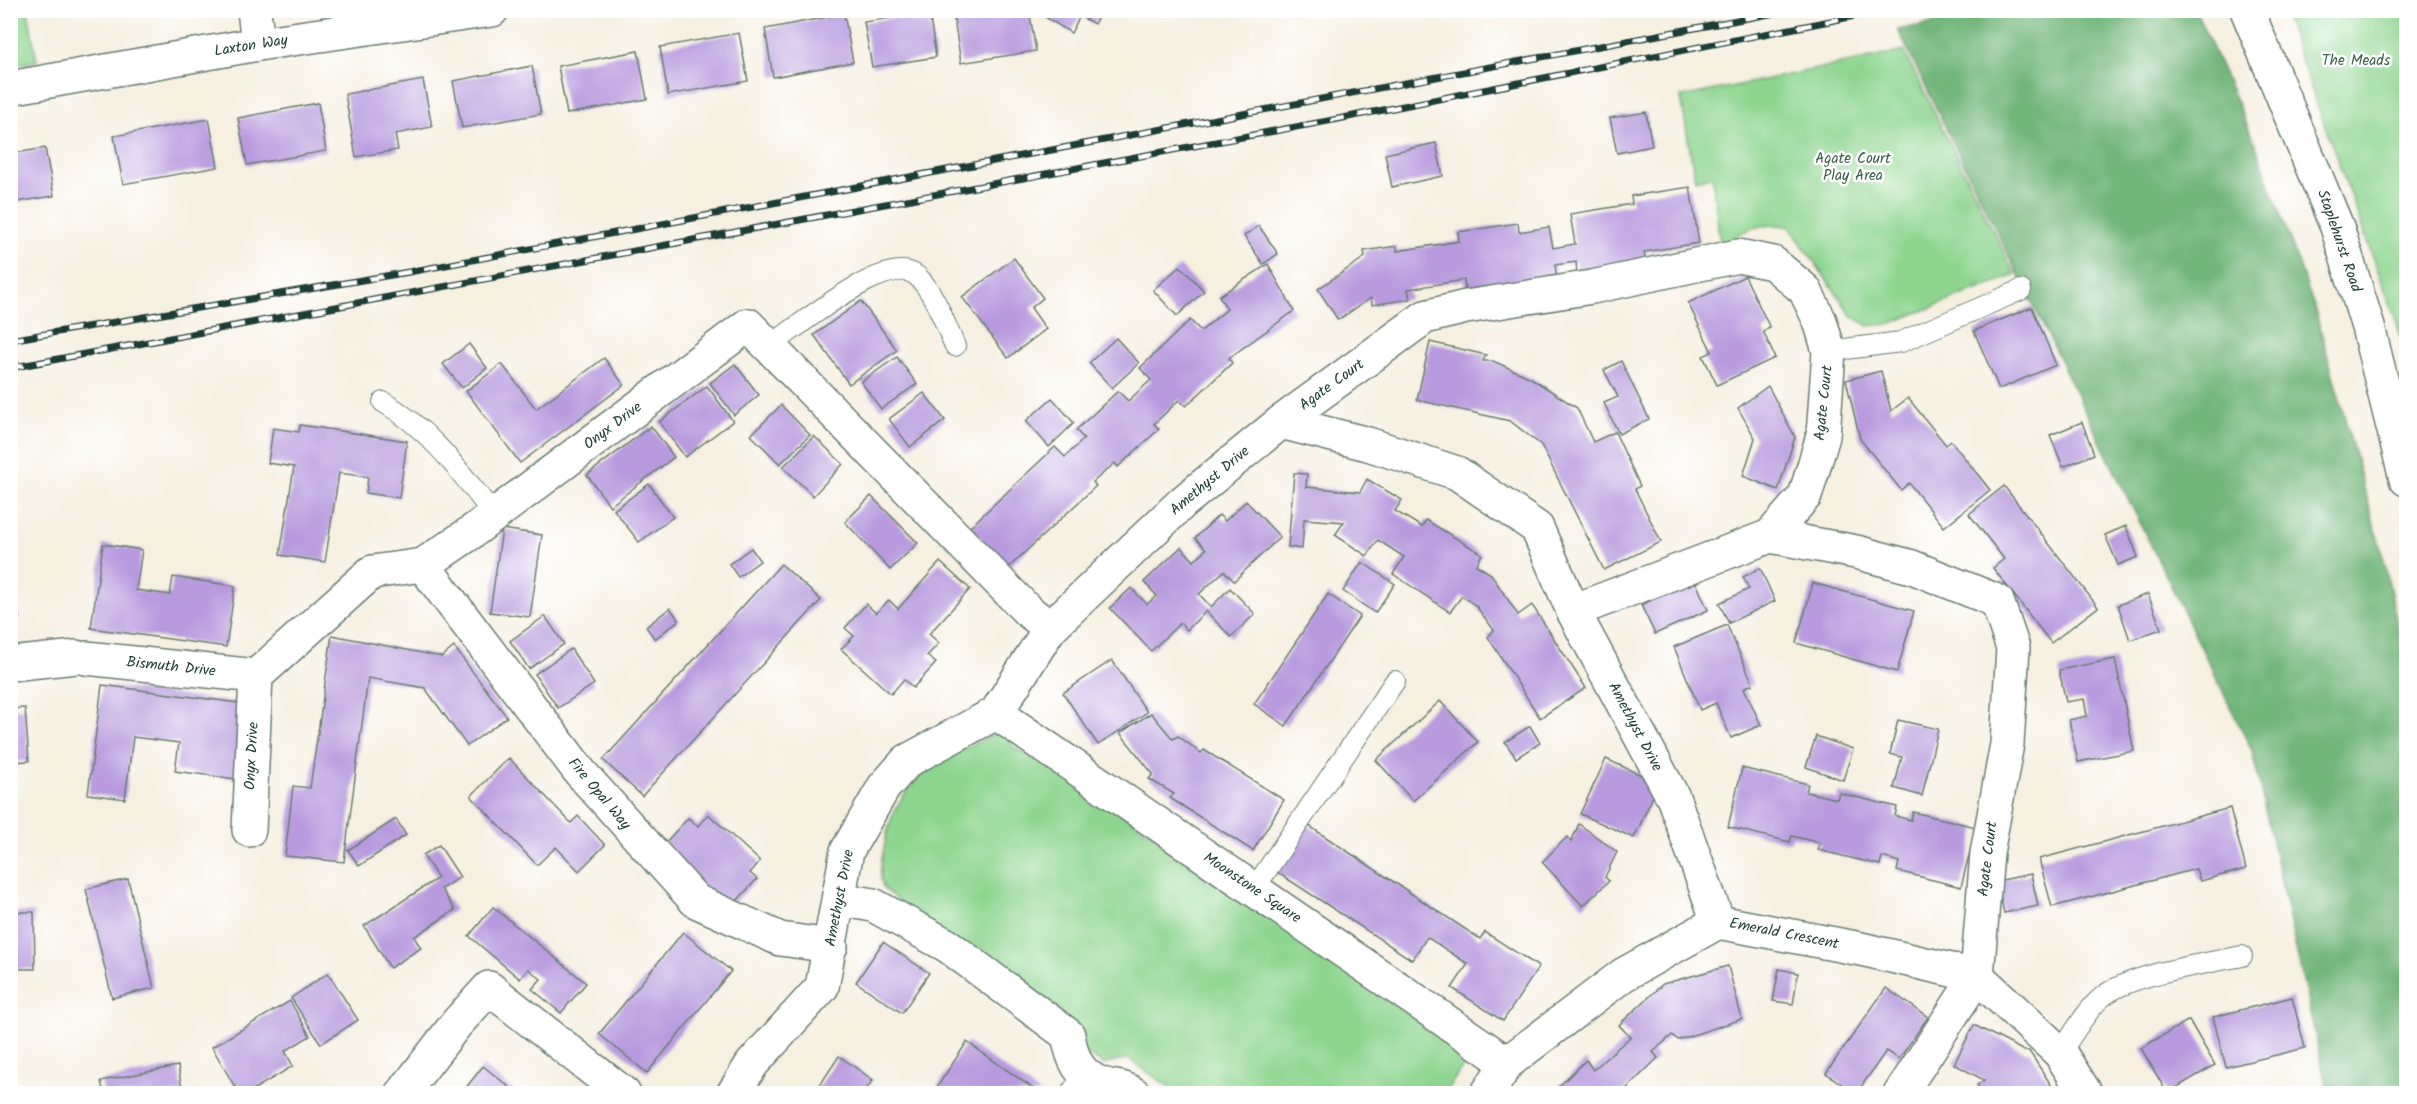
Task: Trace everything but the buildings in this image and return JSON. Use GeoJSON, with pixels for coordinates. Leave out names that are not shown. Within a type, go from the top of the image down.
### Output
{"type":"FeatureCollection","features":[{"type":"Feature","properties":{"kind":"street"},"geometry":{"type":"LineString","coordinates":[[254,10],[258,44]]}},
{"type":"Feature","properties":{"kind":"street","name":"Laxton Way"},"geometry":{"type":"LineString","coordinates":[[10,88],[258,44],[492,10]]}},
{"type":"Feature","properties":{"kind":"street","name":"Staplehurst Road"},"geometry":{"type":"LineString","coordinates":[[2247,10],[2337,227],[2368,327],[2406,479]]}},
{"type":"Feature","properties":{"kind":"street","name":"Agate Court"},"geometry":{"type":"LineString","coordinates":[[1281,422],[1425,317],[1466,307],[1592,287],[1738,256],[1773,263],[1805,290],[1820,321],[1829,351],[1823,436],[1805,496],[1770,536]]}},
{"type":"Feature","properties":{"kind":"street","name":"Onyx Drive"},"geometry":{"type":"LineString","coordinates":[[249,830],[256,676],[372,572],[423,565],[494,515],[748,325],[1019,602],[1050,628]]}},
{"type":"Feature","properties":{"kind":"street","name":"Amethyst Drive"},"geometry":{"type":"LineString","coordinates":[[733,1094],[752,1064],[822,987],[847,851],[884,787],[907,761],[996,713],[1050,628],[1183,502],[1281,422],[1368,444],[1457,473],[1537,528],[1573,611],[1673,797],[1718,922]]}},
{"type":"Feature","properties":{"kind":"street"},"geometry":{"type":"LineString","coordinates":[[1573,611],[1770,536]]}},
{"type":"Feature","properties":{"kind":"street","name":"Agate Court"},"geometry":{"type":"LineString","coordinates":[[1770,536],[1856,552],[1912,567],[1997,601],[2013,648],[2007,744],[1987,852],[1977,976]]}},
{"type":"Feature","properties":{"kind":"street","name":"Fire Opal Way"},"geometry":{"type":"LineString","coordinates":[[423,565],[580,772],[696,901],[780,939],[831,946]]}},
{"type":"Feature","properties":{"kind":"street","name":"Bismuth Drive"},"geometry":{"type":"LineString","coordinates":[[10,664],[81,657],[256,676]]}},
{"type":"Feature","properties":{"kind":"street","name":"Moonstone Square"},"geometry":{"type":"LineString","coordinates":[[996,713],[1507,1064]]}},
{"type":"Feature","properties":{"kind":"street"},"geometry":{"type":"LineString","coordinates":[[838,898],[873,905],[948,946],[1068,1035],[1078,1084],[1124,1086],[1134,1094]]}},
{"type":"Feature","properties":{"kind":"street","name":"Emerald Crescent"},"geometry":{"type":"LineString","coordinates":[[1487,1094],[1507,1064],[1623,975],[1718,922],[1861,948],[1977,976],[2060,1053],[2086,1094]]}},
{"type":"Feature","properties":{"kind":"street"},"geometry":{"type":"LineString","coordinates":[[1900,1094],[1977,976]]}},
{"type":"Feature","properties":{"kind":"street"},"geometry":{"type":"LineString","coordinates":[[402,1094],[457,1023],[489,988],[624,1094]]}},
{"type":"Feature","properties":{"kind":"lane"},"geometry":{"type":"LineString","coordinates":[[770,347],[864,281],[905,270],[917,276],[929,292],[955,346]]}},
{"type":"Feature","properties":{"kind":"lane"},"geometry":{"type":"LineString","coordinates":[[1829,351],[1901,342],[2021,290]]}},
{"type":"Feature","properties":{"kind":"lane"},"geometry":{"type":"LineString","coordinates":[[383,402],[404,414],[424,432],[494,515]]}},
{"type":"Feature","properties":{"kind":"lane"},"geometry":{"type":"LineString","coordinates":[[1254,889],[1395,681]]}},
{"type":"Feature","properties":{"kind":"lane"},"geometry":{"type":"LineString","coordinates":[[2060,1053],[2100,999],[2115,988],[2134,981],[2242,956]]}},
{"type":"Feature","properties":{"kind":"green space"},"geometry":{"type":"Polygon","coordinates":[[[11,10],[28,11],[37,61],[11,66],[11,10]]]}},
{"type":"Feature","properties":{"kind":"green space"},"geometry":{"type":"Polygon","coordinates":[[[1992,11],[2196,11],[2253,138],[2314,306],[2385,564],[2406,669],[2406,1093],[2328,1093],[2252,751],[1898,30],[1992,11]]]}},
{"type":"Feature","properties":{"kind":"green space","name":"The Meads"},"geometry":{"type":"Polygon","coordinates":[[[2283,11],[2406,11],[2406,355],[2397,323],[2283,11]]]}},
{"type":"Feature","properties":{"kind":"green space","name":"Agate Court Play Area"},"geometry":{"type":"Polygon","coordinates":[[[1904,51],[2015,275],[1889,324],[1868,326],[1852,316],[1790,227],[1771,225],[1752,228],[1734,237],[1721,251],[1712,176],[1695,180],[1681,97],[1904,51]]]}},
{"type":"Feature","properties":{"kind":"green space"},"geometry":{"type":"Polygon","coordinates":[[[1001,731],[1009,735],[1013,747],[1067,776],[1473,1052],[1445,1093],[1178,1093],[1127,1058],[1104,1065],[1088,1055],[883,888],[881,866],[885,843],[891,820],[900,800],[926,771],[961,750],[1001,731]]]}},
{"type":"Feature","properties":{"kind":"railway"},"geometry":{"type":"LineString","coordinates":[[10,340],[409,272],[1790,10]]}},
{"type":"Feature","properties":{"kind":"railway"},"geometry":{"type":"LineString","coordinates":[[10,368],[1328,121],[1885,10]]}}]}
